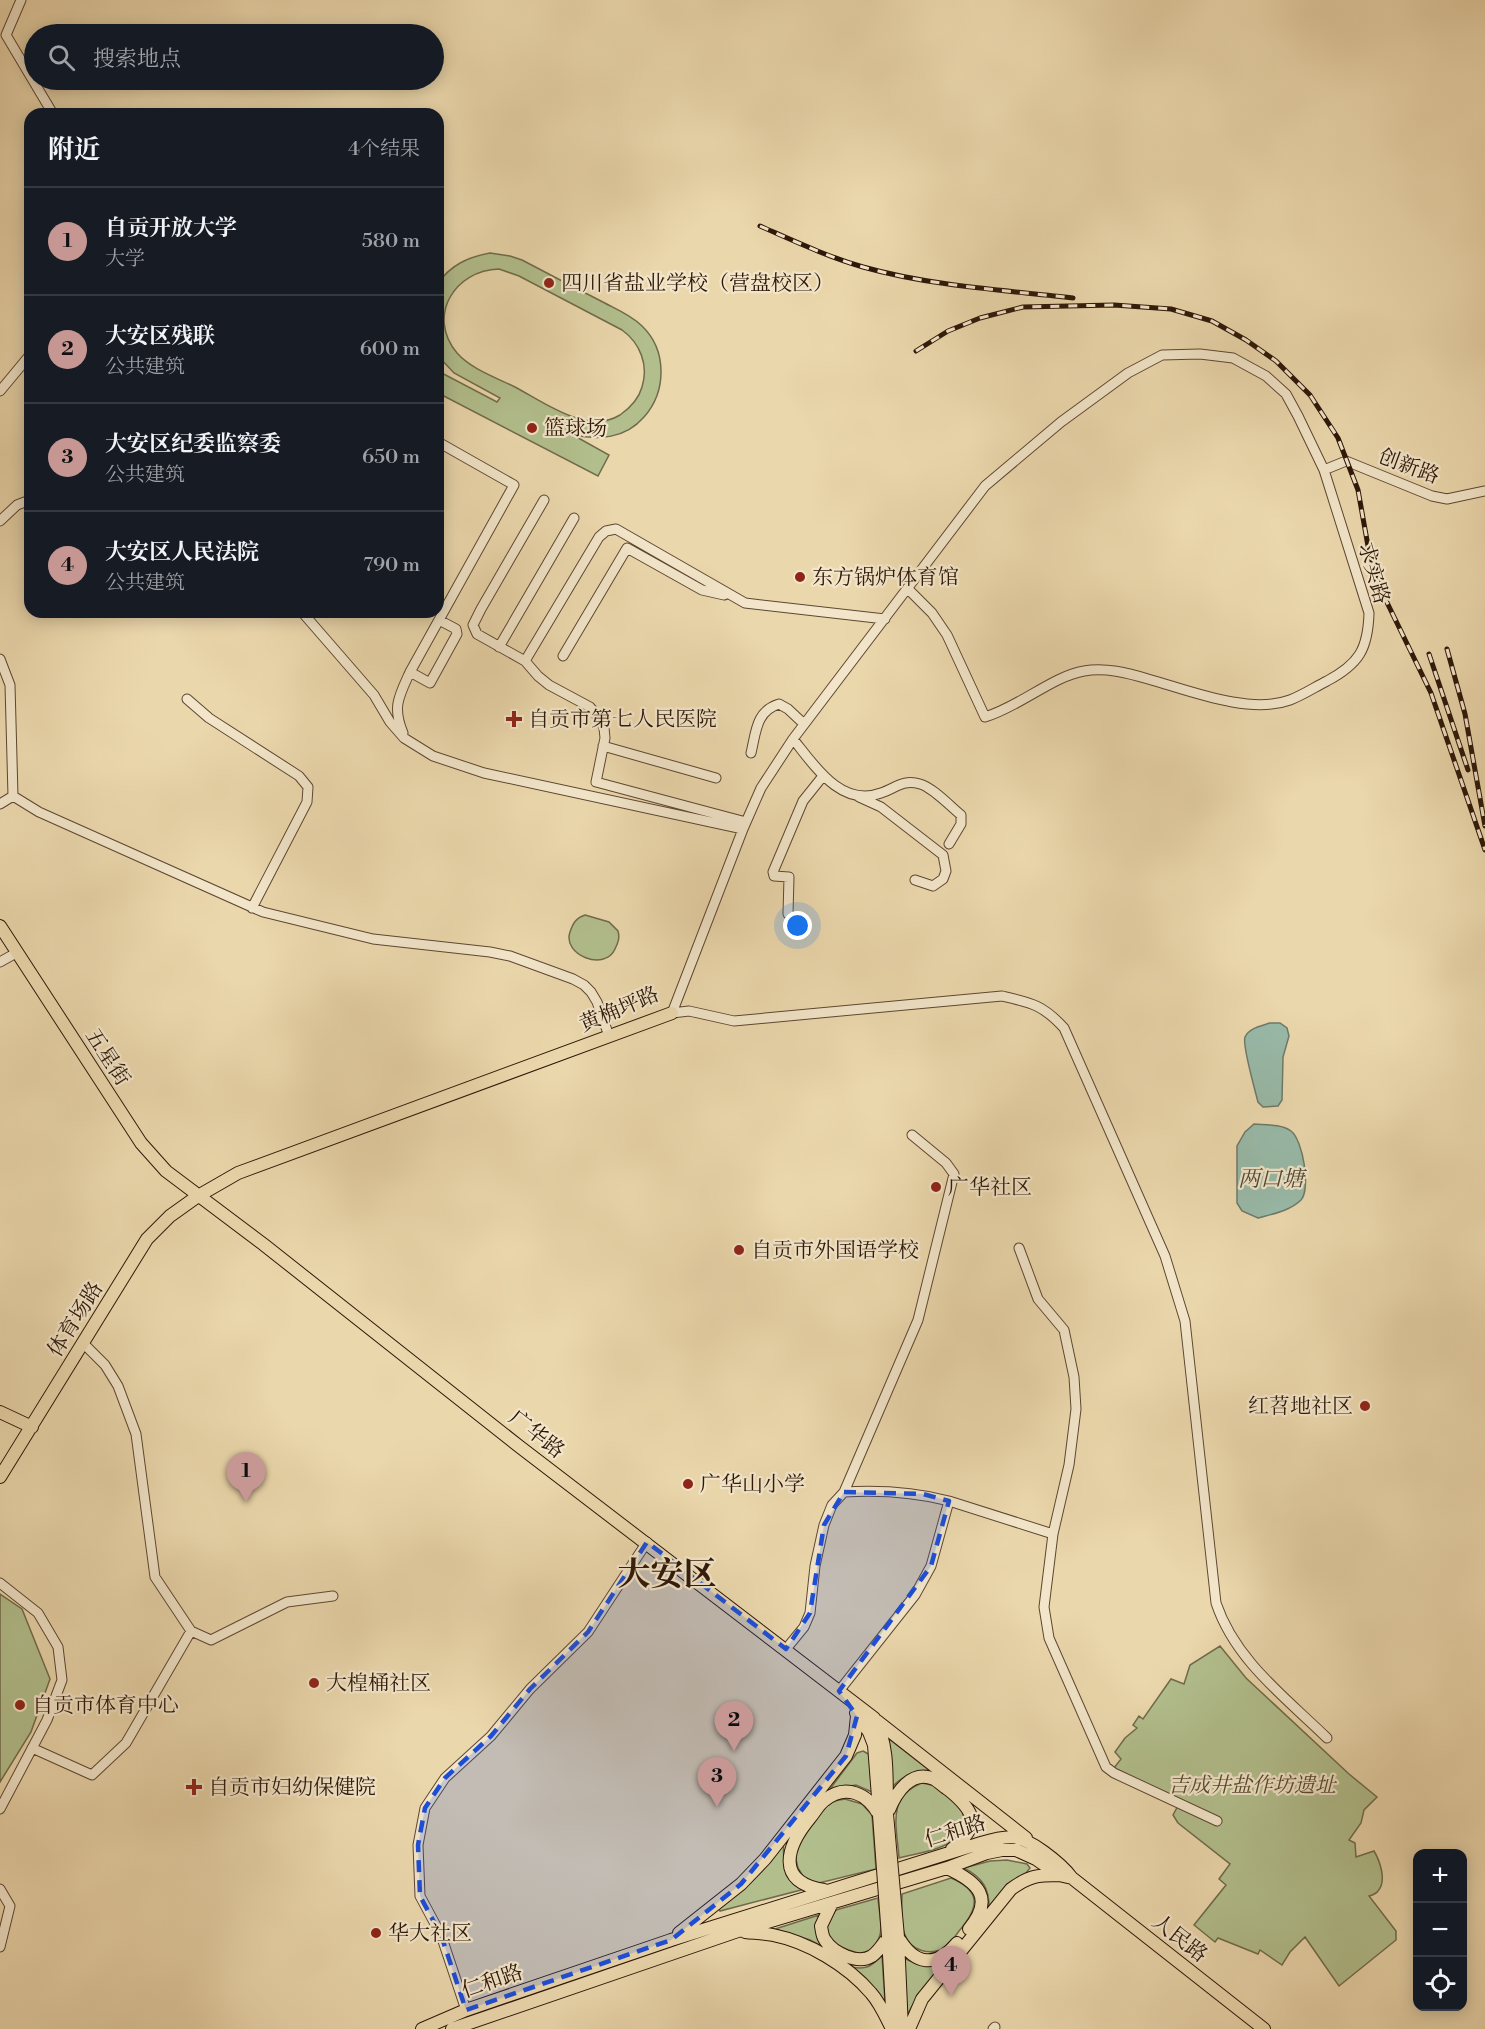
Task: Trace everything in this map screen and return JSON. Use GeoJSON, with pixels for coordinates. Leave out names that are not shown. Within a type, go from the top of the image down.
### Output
{"type":"FeatureCollection","features":[{"type":"Feature","properties":{"kind":"main road","name":"五星街"},"geometry":{"type":"LineString","coordinates":[[0,926],[141,1143],[166,1172],[198,1196]]}},
{"type":"Feature","properties":{"kind":"main road","name":"黄桷坪路"},"geometry":{"type":"LineString","coordinates":[[198,1196],[238,1173],[672,1013]]}},
{"type":"Feature","properties":{"kind":"main road","name":"体育场路"},"geometry":{"type":"LineString","coordinates":[[0,1477],[147,1239],[170,1216],[198,1196]]}},
{"type":"Feature","properties":{"kind":"main road","name":"广华路"},"geometry":{"type":"LineString","coordinates":[[198,1196],[263,1244],[520,1447],[840,1691],[855,1710]]}},
{"type":"Feature","properties":{"kind":"main road"},"geometry":{"type":"LineString","coordinates":[[0,1412],[32,1427]]}},
{"type":"Feature","properties":{"kind":"main road"},"geometry":{"type":"LineString","coordinates":[[855,1710],[864,1709],[1064,1866],[1072,1878]]}},
{"type":"Feature","properties":{"kind":"main road"},"geometry":{"type":"LineString","coordinates":[[855,1710],[869,1732],[874,1745],[883,1814],[902,2029]]}},
{"type":"Feature","properties":{"kind":"main road"},"geometry":{"type":"LineString","coordinates":[[671,1940],[741,1884],[765,1859],[846,1756],[855,1735],[855,1710]]}},
{"type":"Feature","properties":{"kind":"main road"},"geometry":{"type":"LineString","coordinates":[[874,1718],[884,1743],[883,1814]]}},
{"type":"Feature","properties":{"kind":"main road"},"geometry":{"type":"LineString","coordinates":[[883,1814],[902,1785],[920,1778],[935,1780],[965,1803],[970,1810],[972,1821],[964,1840],[945,1855]]}},
{"type":"Feature","properties":{"kind":"main road"},"geometry":{"type":"LineString","coordinates":[[828,1890],[803,1884],[793,1872],[789,1858],[790,1849],[801,1828],[823,1801],[840,1793],[849,1792],[864,1796],[871,1800],[883,1814]]}},
{"type":"Feature","properties":{"kind":"main road","name":"仁和路"},"geometry":{"type":"LineString","coordinates":[[422,2029],[466,2010],[671,1940],[828,1890],[998,1838],[1010,1836],[1027,1839]]}},
{"type":"Feature","properties":{"kind":"main road","name":"仁和路"},"geometry":{"type":"LineString","coordinates":[[452,2029],[738,1931],[947,1868],[987,1853],[1016,1850],[1036,1859],[1059,1875],[1072,1878]]}},
{"type":"Feature","properties":{"kind":"main road"},"geometry":{"type":"LineString","coordinates":[[893,1937],[912,1955],[937,1960],[948,1954],[977,1919],[981,1906],[980,1893],[971,1880],[947,1868]]}},
{"type":"Feature","properties":{"kind":"main road"},"geometry":{"type":"LineString","coordinates":[[909,2029],[922,1999],[1011,1889],[1026,1878],[1059,1875]]}},
{"type":"Feature","properties":{"kind":"main road","name":"人民路"},"geometry":{"type":"LineString","coordinates":[[1072,1878],[1264,2029]]}},
{"type":"Feature","properties":{"kind":"main road"},"geometry":{"type":"LineString","coordinates":[[832,1903],[821,1926],[826,1942],[833,1948],[853,1958],[862,1959],[871,1957],[893,1937]]}},
{"type":"Feature","properties":{"kind":"main road"},"geometry":{"type":"LineString","coordinates":[[738,1931],[772,1935],[802,1944],[824,1955],[872,1993],[893,2029]]}},
{"type":"Feature","properties":{"kind":"main road"},"geometry":{"type":"LineString","coordinates":[[893,1937],[893,2029]]}},
{"type":"Feature","properties":{"kind":"street"},"geometry":{"type":"LineString","coordinates":[[21,0],[6,35],[24,66]]}},
{"type":"Feature","properties":{"kind":"street"},"geometry":{"type":"LineString","coordinates":[[38,90],[49,108]]}},
{"type":"Feature","properties":{"kind":"street","name":"求实路"},"geometry":{"type":"LineString","coordinates":[[1200,354],[1233,358],[1266,376],[1286,394],[1324,470],[1369,613],[1369,634],[1361,655],[1345,672],[1289,700],[1262,704],[1236,703],[1128,673],[1084,670],[1001,712],[985,717],[947,635],[932,613],[908,589],[985,486],[1060,422],[1128,373],[1162,355],[1200,354]]}},
{"type":"Feature","properties":{"kind":"street"},"geometry":{"type":"LineString","coordinates":[[0,391],[24,362]]}},
{"type":"Feature","properties":{"kind":"street"},"geometry":{"type":"LineString","coordinates":[[444,445],[514,485],[444,611]]}},
{"type":"Feature","properties":{"kind":"street","name":"创新路"},"geometry":{"type":"LineString","coordinates":[[1324,470],[1346,461],[1432,496],[1447,499],[1485,491]]}},
{"type":"Feature","properties":{"kind":"street"},"geometry":{"type":"LineString","coordinates":[[544,500],[473,625],[477,634],[525,661],[549,685],[590,708],[604,728],[596,782],[744,825]]}},
{"type":"Feature","properties":{"kind":"street"},"geometry":{"type":"LineString","coordinates":[[0,521],[17,505],[24,502]]}},
{"type":"Feature","properties":{"kind":"street"},"geometry":{"type":"LineString","coordinates":[[499,647],[574,518]]}},
{"type":"Feature","properties":{"kind":"street"},"geometry":{"type":"LineString","coordinates":[[525,661],[599,537],[606,531],[616,529],[746,603],[885,619]]}},
{"type":"Feature","properties":{"kind":"street"},"geometry":{"type":"LineString","coordinates":[[563,657],[627,548],[702,590],[733,597]]}},
{"type":"Feature","properties":{"kind":"street","name":"黄桷坪路"},"geometry":{"type":"LineString","coordinates":[[672,1013],[744,825],[761,788],[804,724],[908,589]]}},
{"type":"Feature","properties":{"kind":"street"},"geometry":{"type":"LineString","coordinates":[[307,618],[375,695],[387,718],[405,738],[433,756],[484,773],[744,825]]}},
{"type":"Feature","properties":{"kind":"street"},"geometry":{"type":"LineString","coordinates":[[405,738],[396,718],[397,699],[410,672],[439,620],[456,629],[457,634],[430,682],[410,672]]}},
{"type":"Feature","properties":{"kind":"street"},"geometry":{"type":"LineString","coordinates":[[0,659],[10,685],[13,796]]}},
{"type":"Feature","properties":{"kind":"street"},"geometry":{"type":"LineString","coordinates":[[187,699],[209,718],[299,776],[308,786],[307,802],[252,908]]}},
{"type":"Feature","properties":{"kind":"street"},"geometry":{"type":"LineString","coordinates":[[751,753],[759,720],[768,707],[779,704],[804,724]]}},
{"type":"Feature","properties":{"kind":"street"},"geometry":{"type":"LineString","coordinates":[[793,739],[823,776],[837,788],[881,807],[943,855],[946,871],[943,879],[933,886],[915,880]]}},
{"type":"Feature","properties":{"kind":"street"},"geometry":{"type":"LineString","coordinates":[[603,746],[716,778]]}},
{"type":"Feature","properties":{"kind":"street"},"geometry":{"type":"LineString","coordinates":[[788,914],[789,878],[774,876],[773,872],[803,801],[823,776]]}},
{"type":"Feature","properties":{"kind":"street"},"geometry":{"type":"LineString","coordinates":[[856,796],[880,794],[895,785],[907,782],[923,785],[961,815],[961,824],[949,844]]}},
{"type":"Feature","properties":{"kind":"street"},"geometry":{"type":"LineString","coordinates":[[0,804],[13,796]]}},
{"type":"Feature","properties":{"kind":"street"},"geometry":{"type":"LineString","coordinates":[[13,796],[39,812],[252,908],[373,939],[490,952],[531,962],[584,985],[597,1002],[609,1036]]}},
{"type":"Feature","properties":{"kind":"street"},"geometry":{"type":"LineString","coordinates":[[0,962],[16,953]]}},
{"type":"Feature","properties":{"kind":"street"},"geometry":{"type":"LineString","coordinates":[[672,1013],[689,1011],[734,1021],[1002,996],[1031,1002],[1050,1012],[1064,1028],[1165,1256],[1185,1321],[1215,1603],[1221,1620],[1253,1667],[1327,1738]]}},
{"type":"Feature","properties":{"kind":"street"},"geometry":{"type":"LineString","coordinates":[[786,1649],[804,1627],[810,1613],[815,1566],[824,1526],[832,1505],[844,1492],[918,1320],[954,1174],[945,1163],[912,1135]]}},
{"type":"Feature","properties":{"kind":"street"},"geometry":{"type":"LineString","coordinates":[[1019,1248],[1038,1299],[1064,1330],[1074,1377],[1076,1409],[1069,1465],[1053,1534],[1044,1607],[1049,1638],[1106,1767],[1114,1773],[1217,1821]]}},
{"type":"Feature","properties":{"kind":"street"},"geometry":{"type":"LineString","coordinates":[[83,1343],[105,1365],[118,1386],[130,1413],[141,1466],[155,1577],[191,1631],[211,1640],[287,1602],[333,1596]]}},
{"type":"Feature","properties":{"kind":"street"},"geometry":{"type":"LineString","coordinates":[[844,1492],[868,1490],[923,1494],[949,1500],[1053,1534]]}},
{"type":"Feature","properties":{"kind":"street"},"geometry":{"type":"LineString","coordinates":[[840,1691],[915,1596],[931,1566],[949,1500]]}},
{"type":"Feature","properties":{"kind":"street"},"geometry":{"type":"LineString","coordinates":[[466,2010],[441,1935],[420,1896],[418,1845],[425,1808],[445,1778],[491,1736],[530,1689],[588,1632],[647,1542]]}},
{"type":"Feature","properties":{"kind":"street"},"geometry":{"type":"LineString","coordinates":[[0,1583],[38,1613],[58,1647],[62,1680],[47,1720],[0,1809]]}},
{"type":"Feature","properties":{"kind":"street"},"geometry":{"type":"LineString","coordinates":[[32,1748],[92,1775],[126,1743],[191,1631]]}},
{"type":"Feature","properties":{"kind":"street"},"geometry":{"type":"LineString","coordinates":[[0,1889],[10,1906],[0,1947]]}},
{"type":"Feature","properties":{"kind":"highlighted area"},"geometry":{"type":"Polygon","coordinates":[[[844,1492],[923,1494],[949,1501],[931,1566],[839,1691],[857,1716],[846,1756],[741,1884],[671,1940],[466,2010],[441,1935],[420,1896],[418,1845],[425,1808],[445,1778],[491,1736],[530,1689],[588,1632],[647,1542],[786,1649],[810,1613],[824,1525],[844,1492]]]}},
{"type":"Feature","properties":{"kind":"green space"},"geometry":{"type":"Polygon","coordinates":[[[490,253],[522,260],[632,318],[650,336],[660,358],[661,371],[657,395],[652,407],[637,424],[620,434],[602,437],[573,435],[609,455],[598,476],[444,396],[444,374],[497,402],[500,398],[454,373],[444,362],[444,324],[444,276],[467,260],[490,253]],[[499,269],[483,271],[458,286],[445,310],[444,324],[448,339],[463,359],[566,415],[594,421],[607,420],[620,415],[631,406],[641,391],[644,379],[643,363],[638,348],[628,335],[519,276],[499,269]]]}},
{"type":"Feature","properties":{"kind":"green space"},"geometry":{"type":"Polygon","coordinates":[[[585,915],[609,922],[618,931],[618,943],[610,956],[594,960],[578,954],[572,948],[569,940],[571,929],[577,919],[585,915]]]}},
{"type":"Feature","properties":{"kind":"green space","name":"自贡市体育中心"},"geometry":{"type":"Polygon","coordinates":[[[0,1594],[22,1609],[50,1679],[31,1732],[0,1782],[0,1594]]]}},
{"type":"Feature","properties":{"kind":"green space","name":"吉成井盐作坊遗址"},"geometry":{"type":"Polygon","coordinates":[[[1220,1646],[1246,1678],[1349,1774],[1377,1797],[1364,1810],[1361,1823],[1349,1840],[1355,1843],[1356,1857],[1374,1851],[1376,1855],[1382,1871],[1382,1882],[1377,1892],[1369,1896],[1396,1931],[1396,1940],[1339,1986],[1305,1937],[1290,1952],[1282,1965],[1260,1950],[1258,1954],[1218,1938],[1215,1942],[1194,1925],[1226,1885],[1219,1879],[1230,1864],[1178,1823],[1173,1815],[1179,1804],[1168,1794],[1114,1768],[1121,1759],[1115,1752],[1125,1738],[1137,1728],[1133,1725],[1139,1716],[1143,1719],[1171,1679],[1184,1684],[1190,1665],[1220,1646]]]}},
{"type":"Feature","properties":{"kind":"green space"},"geometry":{"type":"Polygon","coordinates":[[[889,1739],[929,1770],[909,1774],[892,1787],[889,1739]]]}},
{"type":"Feature","properties":{"kind":"green space"},"geometry":{"type":"Polygon","coordinates":[[[863,1751],[870,1755],[872,1792],[856,1785],[830,1789],[857,1753],[863,1751]]]}},
{"type":"Feature","properties":{"kind":"green space"},"geometry":{"type":"Polygon","coordinates":[[[922,1783],[936,1786],[962,1808],[963,1822],[960,1832],[954,1840],[945,1845],[899,1858],[896,1824],[898,1805],[903,1796],[922,1783]]]}},
{"type":"Feature","properties":{"kind":"green space"},"geometry":{"type":"Polygon","coordinates":[[[845,1799],[862,1804],[872,1815],[876,1869],[819,1883],[813,1882],[803,1876],[798,1868],[795,1855],[801,1840],[822,1809],[834,1801],[845,1799]]]}},
{"type":"Feature","properties":{"kind":"green space"},"geometry":{"type":"Polygon","coordinates":[[[784,1843],[787,1869],[801,1890],[720,1911],[719,1909],[784,1843]]]}},
{"type":"Feature","properties":{"kind":"green space"},"geometry":{"type":"Polygon","coordinates":[[[1007,1860],[1027,1864],[1030,1868],[1015,1879],[989,1911],[987,1890],[981,1880],[964,1868],[990,1861],[1007,1860]]]}},
{"type":"Feature","properties":{"kind":"green space"},"geometry":{"type":"Polygon","coordinates":[[[951,1878],[961,1883],[972,1894],[974,1901],[971,1915],[944,1948],[933,1952],[922,1951],[912,1945],[903,1931],[902,1894],[951,1878]]]}},
{"type":"Feature","properties":{"kind":"green space"},"geometry":{"type":"Polygon","coordinates":[[[878,1898],[880,1936],[865,1955],[847,1950],[832,1941],[827,1928],[836,1910],[878,1898]]]}},
{"type":"Feature","properties":{"kind":"green space"},"geometry":{"type":"Polygon","coordinates":[[[819,1915],[817,1933],[825,1948],[810,1940],[775,1929],[819,1915]]]}},
{"type":"Feature","properties":{"kind":"green space"},"geometry":{"type":"Polygon","coordinates":[[[882,1956],[885,2002],[852,1967],[868,1966],[882,1956]]]}},
{"type":"Feature","properties":{"kind":"green space"},"geometry":{"type":"Polygon","coordinates":[[[904,1958],[924,1965],[945,1963],[919,1994],[907,2015],[904,1958]]]}},
{"type":"Feature","properties":{"kind":"water"},"geometry":{"type":"Polygon","coordinates":[[[1270,1023],[1280,1023],[1287,1028],[1289,1036],[1283,1057],[1282,1100],[1278,1106],[1263,1107],[1258,1102],[1247,1058],[1245,1037],[1249,1031],[1270,1023]]]}},
{"type":"Feature","properties":{"kind":"water","name":"两口塘"},"geometry":{"type":"Polygon","coordinates":[[[1254,1124],[1278,1126],[1291,1131],[1299,1144],[1305,1176],[1304,1194],[1297,1204],[1258,1218],[1242,1211],[1237,1203],[1237,1146],[1245,1132],[1254,1124]]]}},
{"type":"Feature","properties":{"kind":"railway"},"geometry":{"type":"LineString","coordinates":[[760,226],[863,267],[915,279],[1073,298]]}},
{"type":"Feature","properties":{"kind":"railway"},"geometry":{"type":"LineString","coordinates":[[916,351],[948,331],[980,318],[1023,307],[1114,305],[1171,309],[1212,321],[1246,340],[1276,361],[1310,395],[1338,438],[1358,490],[1368,546],[1379,586],[1431,693],[1485,850]]}},
{"type":"Feature","properties":{"kind":"railway"},"geometry":{"type":"LineString","coordinates":[[1447,649],[1465,714],[1485,826]]}},
{"type":"Feature","properties":{"kind":"railway"},"geometry":{"type":"LineString","coordinates":[[1429,654],[1468,770]]}},
{"type":"Feature","properties":{"kind":"place","name":"四川省盐业学校（营盘校区）"},"geometry":{"type":"Point","coordinates":[549,283]}},
{"type":"Feature","properties":{"kind":"place","name":"篮球场"},"geometry":{"type":"Point","coordinates":[532,428]}},
{"type":"Feature","properties":{"kind":"place","name":"东方锅炉体育馆"},"geometry":{"type":"Point","coordinates":[800,577]}},
{"type":"Feature","properties":{"kind":"place","name":"自贡市第七人民医院"},"geometry":{"type":"Point","coordinates":[514,719]}},
{"type":"Feature","properties":{"kind":"place","name":"广华社区"},"geometry":{"type":"Point","coordinates":[936,1187]}},
{"type":"Feature","properties":{"kind":"place","name":"自贡市外国语学校"},"geometry":{"type":"Point","coordinates":[739,1250]}},
{"type":"Feature","properties":{"kind":"place","name":"红苕地社区"},"geometry":{"type":"Point","coordinates":[1365,1406]}},
{"type":"Feature","properties":{"kind":"place","name":"广华山小学"},"geometry":{"type":"Point","coordinates":[688,1484]}},
{"type":"Feature","properties":{"kind":"place","name":"自贡开放大学"},"geometry":{"type":"Point","coordinates":[246,1502]}},
{"type":"Feature","properties":{"kind":"place","name":"大楻桶社区"},"geometry":{"type":"Point","coordinates":[314,1683]}},
{"type":"Feature","properties":{"kind":"place","name":"自贡市体育中心"},"geometry":{"type":"Point","coordinates":[20,1705]}},
{"type":"Feature","properties":{"kind":"place","name":"大安区残联"},"geometry":{"type":"Point","coordinates":[734,1751]}},
{"type":"Feature","properties":{"kind":"place","name":"自贡市妇幼保健院"},"geometry":{"type":"Point","coordinates":[194,1787]}},
{"type":"Feature","properties":{"kind":"place","name":"大安区纪委监察委"},"geometry":{"type":"Point","coordinates":[717,1807]}},
{"type":"Feature","properties":{"kind":"place","name":"华大社区"},"geometry":{"type":"Point","coordinates":[376,1933]}},
{"type":"Feature","properties":{"kind":"place","name":"大安区人民法院"},"geometry":{"type":"Point","coordinates":[951,1996]}},
{"type":"Feature","properties":{"kind":"district","name":"大安区"},"geometry":{"type":"Point","coordinates":[667,1573]}}]}
